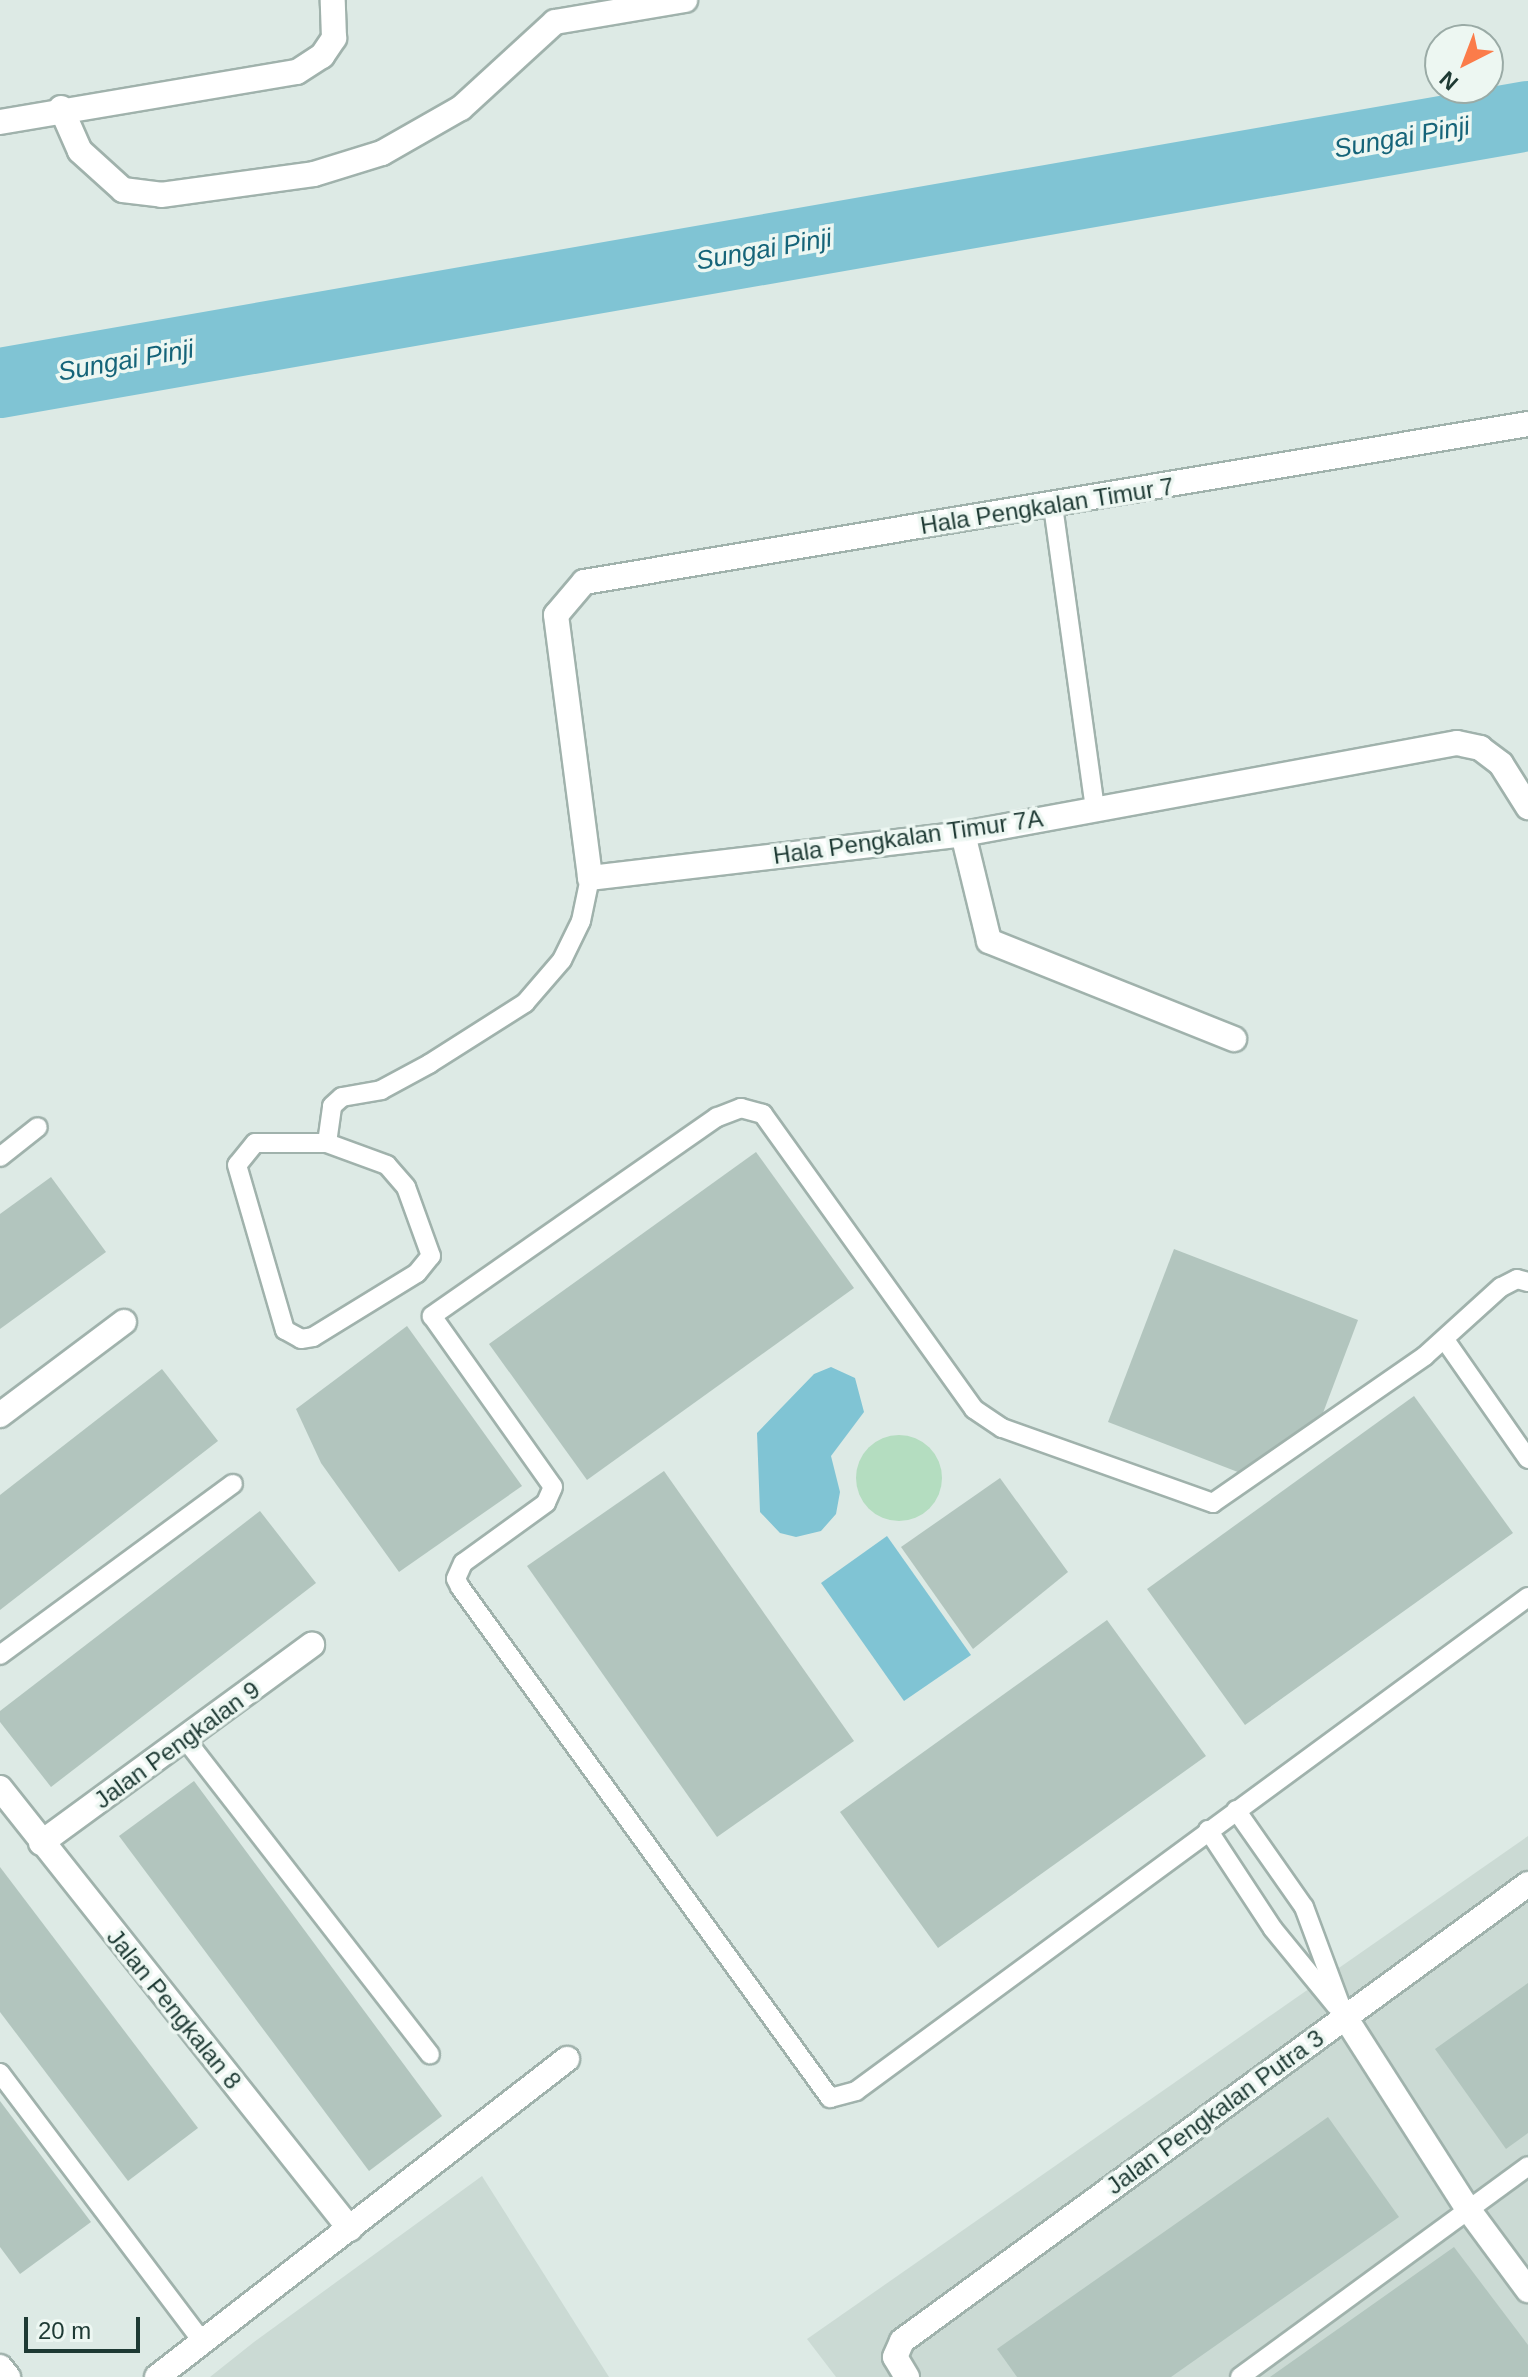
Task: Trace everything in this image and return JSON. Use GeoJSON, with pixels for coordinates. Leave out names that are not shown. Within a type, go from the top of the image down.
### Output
{"type":"FeatureCollection","features":[{"type":"Feature","properties":{"kind":"street"},"geometry":{"type":"LineString","coordinates":[[0,122],[61,108],[297,72],[322,56],[334,38],[333,0]]}},
{"type":"Feature","properties":{"kind":"street"},"geometry":{"type":"LineString","coordinates":[[61,108],[80,151],[123,190],[161,195],[314,174],[382,153],[461,108],[555,22],[685,0]]}},
{"type":"Feature","properties":{"kind":"street","name":"Hala Pengkalan Timur 7"},"geometry":{"type":"LineString","coordinates":[[590,878],[556,615],[569,594],[584,582],[1053,506],[1528,424]]}},
{"type":"Feature","properties":{"kind":"street","name":"Hala Pengkalan Timur 7A"},"geometry":{"type":"LineString","coordinates":[[590,878],[963,834],[1457,743],[1480,748],[1501,764],[1528,807]]}},
{"type":"Feature","properties":{"kind":"street"},"geometry":{"type":"LineString","coordinates":[[963,834],[989,941],[1234,1039]]}},
{"type":"Feature","properties":{"kind":"street"},"geometry":{"type":"LineString","coordinates":[[0,1415],[124,1322]]}},
{"type":"Feature","properties":{"kind":"street","name":"Jalan Pengkalan 9"},"geometry":{"type":"LineString","coordinates":[[41,1843],[312,1645]]}},
{"type":"Feature","properties":{"kind":"street","name":"Jalan Pengkalan 8"},"geometry":{"type":"LineString","coordinates":[[0,1788],[350,2229]]}},
{"type":"Feature","properties":{"kind":"street","name":"Jalan Pengkalan Putra 3"},"geometry":{"type":"LineString","coordinates":[[907,2377],[895,2357],[902,2341],[1528,1884]]}},
{"type":"Feature","properties":{"kind":"street"},"geometry":{"type":"LineString","coordinates":[[1345,2017],[1468,2209],[1528,2290]]}},
{"type":"Feature","properties":{"kind":"street"},"geometry":{"type":"LineString","coordinates":[[157,2377],[567,2059]]}},
{"type":"Feature","properties":{"kind":"street"},"geometry":{"type":"LineString","coordinates":[[0,2367],[8,2377]]}},
{"type":"Feature","properties":{"kind":"lane"},"geometry":{"type":"LineString","coordinates":[[1053,506],[1095,808]]}},
{"type":"Feature","properties":{"kind":"lane"},"geometry":{"type":"LineString","coordinates":[[327,1143],[336,1101],[381,1090],[525,1003],[562,960],[581,921],[590,878]]}},
{"type":"Feature","properties":{"kind":"lane"},"geometry":{"type":"LineString","coordinates":[[1528,1282],[1517,1279],[1501,1287],[1445,1340],[1213,1503],[1002,1428],[974,1409],[763,1114],[741,1108],[705,1125],[432,1316],[553,1487],[546,1503],[463,1563],[456,1579],[460,1587],[830,2098],[856,2091],[1528,1597]]}},
{"type":"Feature","properties":{"kind":"lane"},"geometry":{"type":"LineString","coordinates":[[0,1157],[38,1127]]}},
{"type":"Feature","properties":{"kind":"lane"},"geometry":{"type":"LineString","coordinates":[[255,1143],[327,1143],[387,1165],[406,1187],[431,1256],[417,1273],[313,1337],[301,1339],[285,1330],[237,1165],[255,1143]]}},
{"type":"Feature","properties":{"kind":"lane"},"geometry":{"type":"LineString","coordinates":[[1445,1340],[1528,1459]]}},
{"type":"Feature","properties":{"kind":"lane"},"geometry":{"type":"LineString","coordinates":[[0,1655],[233,1484]]}},
{"type":"Feature","properties":{"kind":"lane"},"geometry":{"type":"LineString","coordinates":[[186,1740],[430,2055]]}},
{"type":"Feature","properties":{"kind":"lane"},"geometry":{"type":"LineString","coordinates":[[1236,1810],[1304,1907],[1345,2017]]}},
{"type":"Feature","properties":{"kind":"lane"},"geometry":{"type":"LineString","coordinates":[[1208,1830],[1273,1929],[1345,2017]]}},
{"type":"Feature","properties":{"kind":"lane"},"geometry":{"type":"LineString","coordinates":[[0,2073],[203,2342]]}},
{"type":"Feature","properties":{"kind":"lane"},"geometry":{"type":"LineString","coordinates":[[1240,2377],[1528,2166]]}},
{"type":"Feature","properties":{"kind":"shaded area"},"geometry":{"type":"Polygon","coordinates":[[[1528,1836],[1528,2377],[836,2377],[807,2339],[1528,1836]]]}},
{"type":"Feature","properties":{"kind":"shaded area"},"geometry":{"type":"Polygon","coordinates":[[[482,2176],[609,2377],[210,2377],[254,2342],[482,2176]]]}},
{"type":"Feature","properties":{"kind":"green space"},"geometry":{"type":"Polygon","coordinates":[[[899,1435],[923,1442],[935,1454],[942,1478],[935,1502],[923,1514],[899,1521],[875,1514],[863,1502],[856,1478],[863,1454],[875,1442],[899,1435]]]}},
{"type":"Feature","properties":{"kind":"water"},"geometry":{"type":"Polygon","coordinates":[[[831,1367],[855,1378],[864,1412],[831,1456],[840,1492],[836,1514],[821,1531],[796,1537],[780,1533],[760,1512],[757,1433],[814,1374],[831,1367]]]}},
{"type":"Feature","properties":{"kind":"water"},"geometry":{"type":"Polygon","coordinates":[[[887,1536],[971,1655],[904,1701],[821,1583],[887,1536]]]}},
{"type":"Feature","properties":{"kind":"building"},"geometry":{"type":"Polygon","coordinates":[[[756,1152],[854,1288],[587,1480],[489,1344],[756,1152]]]}},
{"type":"Feature","properties":{"kind":"building"},"geometry":{"type":"Polygon","coordinates":[[[51,1177],[106,1252],[0,1329],[0,1214],[51,1177]]]}},
{"type":"Feature","properties":{"kind":"building"},"geometry":{"type":"Polygon","coordinates":[[[1174,1249],[1358,1320],[1320,1421],[1243,1474],[1108,1422],[1174,1249]]]}},
{"type":"Feature","properties":{"kind":"building"},"geometry":{"type":"Polygon","coordinates":[[[407,1326],[522,1486],[399,1572],[321,1463],[296,1409],[407,1326]]]}},
{"type":"Feature","properties":{"kind":"building"},"geometry":{"type":"Polygon","coordinates":[[[162,1369],[218,1441],[0,1610],[0,1495],[162,1369]]]}},
{"type":"Feature","properties":{"kind":"building"},"geometry":{"type":"Polygon","coordinates":[[[1414,1396],[1513,1533],[1245,1725],[1147,1589],[1414,1396]]]}},
{"type":"Feature","properties":{"kind":"building"},"geometry":{"type":"Polygon","coordinates":[[[664,1471],[854,1741],[717,1837],[527,1566],[664,1471]]]}},
{"type":"Feature","properties":{"kind":"building"},"geometry":{"type":"Polygon","coordinates":[[[1000,1478],[1068,1572],[973,1649],[901,1547],[1000,1478]]]}},
{"type":"Feature","properties":{"kind":"building"},"geometry":{"type":"Polygon","coordinates":[[[260,1511],[316,1583],[51,1787],[0,1722],[0,1711],[260,1511]]]}},
{"type":"Feature","properties":{"kind":"building"},"geometry":{"type":"Polygon","coordinates":[[[1107,1620],[1206,1756],[938,1948],[840,1812],[1107,1620]]]}},
{"type":"Feature","properties":{"kind":"building"},"geometry":{"type":"Polygon","coordinates":[[[194,1781],[442,2116],[369,2171],[119,1836],[194,1781]]]}},
{"type":"Feature","properties":{"kind":"building"},"geometry":{"type":"Polygon","coordinates":[[[0,1867],[198,2128],[128,2181],[0,2012],[0,1867]]]}},
{"type":"Feature","properties":{"kind":"building"},"geometry":{"type":"Polygon","coordinates":[[[1528,1983],[1528,2133],[1506,2149],[1435,2049],[1528,1983]]]}},
{"type":"Feature","properties":{"kind":"building"},"geometry":{"type":"Polygon","coordinates":[[[0,2101],[91,2222],[20,2274],[0,2247],[0,2101]]]}},
{"type":"Feature","properties":{"kind":"building"},"geometry":{"type":"Polygon","coordinates":[[[1328,2117],[1399,2217],[1171,2377],[1017,2377],[997,2349],[1328,2117]]]}},
{"type":"Feature","properties":{"kind":"building"},"geometry":{"type":"Polygon","coordinates":[[[1454,2247],[1528,2345],[1528,2377],[1270,2377],[1454,2247]]]}},
{"type":"Feature","properties":{"kind":"waterway","name":"Sungai Pinji"},"geometry":{"type":"LineString","coordinates":[[0,383],[1528,116]]}}]}
